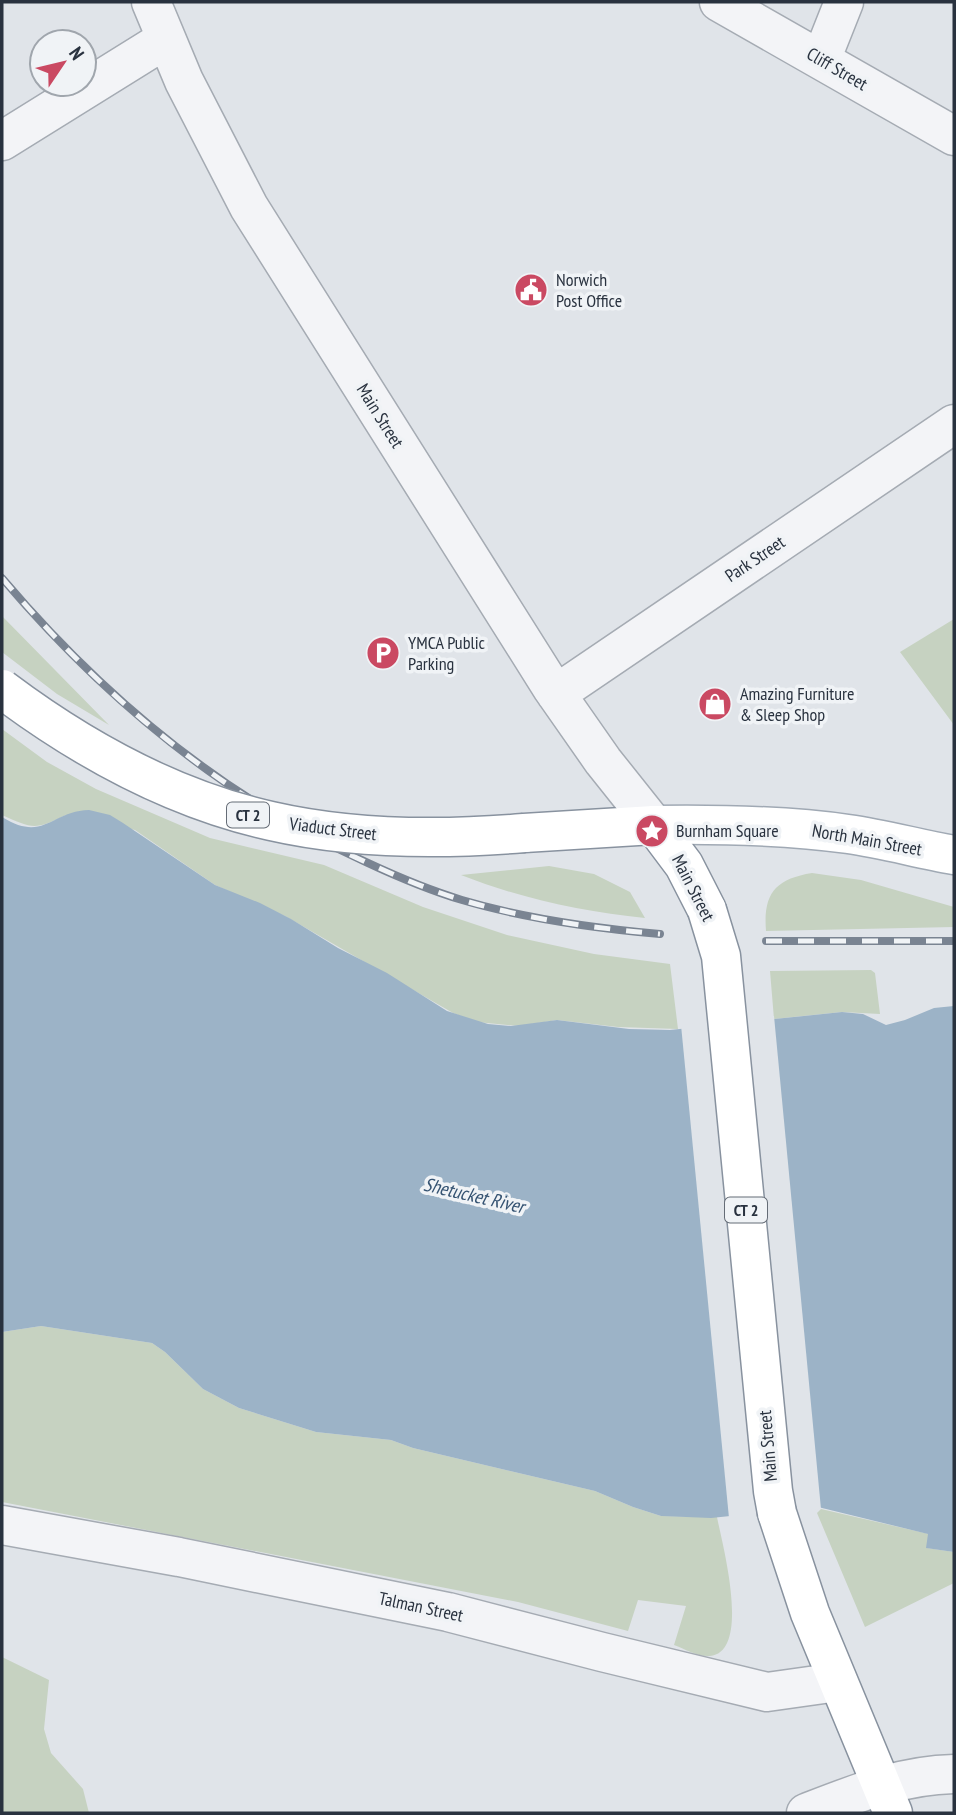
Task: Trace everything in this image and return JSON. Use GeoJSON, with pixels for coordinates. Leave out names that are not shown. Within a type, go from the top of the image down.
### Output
{"type":"FeatureCollection","features":[{"type":"Feature","properties":{"kind":"main road","name":"Viaduct Street"},"geometry":{"type":"LineString","coordinates":[[2,689],[66,734],[120,765],[184,793],[262,819],[305,827],[406,837],[461,838],[654,825]]}},
{"type":"Feature","properties":{"kind":"main road","name":"North Main Street"},"geometry":{"type":"LineString","coordinates":[[654,825],[727,824],[800,829],[859,836],[954,855]]}},
{"type":"Feature","properties":{"kind":"main road","name":"Main Street"},"geometry":{"type":"LineString","coordinates":[[654,825],[684,865],[707,910],[721,956],[771,1478],[777,1513],[800,1585],[887,1799]]}},
{"type":"Feature","properties":{"kind":"street","name":"Main Street"},"geometry":{"type":"LineString","coordinates":[[151,2],[205,125],[249,206],[556,694],[603,761],[654,825]]}},
{"type":"Feature","properties":{"kind":"street","name":"Cliff Street"},"geometry":{"type":"LineString","coordinates":[[719,2],[954,136]]}},
{"type":"Feature","properties":{"kind":"street"},"geometry":{"type":"LineString","coordinates":[[821,60],[844,2]]}},
{"type":"Feature","properties":{"kind":"street"},"geometry":{"type":"LineString","coordinates":[[2,141],[166,40]]}},
{"type":"Feature","properties":{"kind":"street","name":"Park Street"},"geometry":{"type":"LineString","coordinates":[[556,694],[954,424]]}},
{"type":"Feature","properties":{"kind":"street","name":"Talman Street"},"geometry":{"type":"LineString","coordinates":[[2,1525],[448,1612],[767,1692],[838,1682]]}},
{"type":"Feature","properties":{"kind":"street"},"geometry":{"type":"LineString","coordinates":[[806,1813],[887,1799],[930,1775],[954,1774]]}},
{"type":"Feature","properties":{"kind":"green space"},"geometry":{"type":"Polygon","coordinates":[[[2,616],[109,725],[57,694],[2,652],[2,616]]]}},
{"type":"Feature","properties":{"kind":"green space"},"geometry":{"type":"Polygon","coordinates":[[[954,619],[954,725],[900,652],[954,619]]]}},
{"type":"Feature","properties":{"kind":"green space"},"geometry":{"type":"Polygon","coordinates":[[[2,729],[47,762],[96,789],[210,838],[324,865],[423,907],[507,935],[594,954],[670,964],[678,1029],[618,1027],[557,1020],[519,1026],[477,1022],[453,1013],[285,916],[215,885],[135,830],[66,815],[34,826],[12,820],[2,815],[2,729]]]}},
{"type":"Feature","properties":{"kind":"green space"},"geometry":{"type":"Polygon","coordinates":[[[549,866],[594,874],[630,892],[645,918],[552,903],[461,875],[549,866]]]}},
{"type":"Feature","properties":{"kind":"green space"},"geometry":{"type":"Polygon","coordinates":[[[812,873],[861,880],[954,907],[954,927],[766,931],[767,907],[774,890],[789,879],[812,873]]]}},
{"type":"Feature","properties":{"kind":"green space"},"geometry":{"type":"Polygon","coordinates":[[[871,970],[875,973],[880,1014],[842,1012],[774,1019],[770,971],[871,970]]]}},
{"type":"Feature","properties":{"kind":"green space"},"geometry":{"type":"Polygon","coordinates":[[[41,1326],[152,1343],[203,1389],[239,1408],[316,1432],[391,1440],[413,1448],[595,1491],[661,1516],[717,1517],[731,1595],[730,1636],[723,1650],[710,1656],[701,1655],[674,1645],[686,1606],[638,1600],[628,1631],[518,1602],[2,1502],[2,1332],[41,1326]]]}},
{"type":"Feature","properties":{"kind":"green space"},"geometry":{"type":"Polygon","coordinates":[[[821,1509],[929,1534],[927,1548],[954,1552],[954,1583],[865,1627],[817,1513],[821,1509]]]}},
{"type":"Feature","properties":{"kind":"green space"},"geometry":{"type":"Polygon","coordinates":[[[2,1657],[49,1680],[44,1729],[51,1753],[83,1789],[89,1813],[2,1813],[2,1657]]]}},
{"type":"Feature","properties":{"kind":"water","name":"Shetucket River"},"geometry":{"type":"Polygon","coordinates":[[[89,810],[110,815],[215,885],[291,919],[338,948],[387,973],[447,1011],[488,1024],[511,1026],[557,1020],[629,1029],[670,1030],[842,1012],[863,1014],[886,1025],[934,1008],[954,1006],[954,1552],[926,1548],[928,1534],[818,1507],[711,1518],[661,1516],[595,1491],[413,1448],[391,1440],[316,1432],[239,1408],[203,1389],[152,1343],[41,1326],[2,1332],[2,817],[28,827],[47,824],[65,815],[89,810]]]}},
{"type":"Feature","properties":{"kind":"pier"},"geometry":{"type":"Polygon","coordinates":[[[774,1016],[821,1509],[729,1518],[681,1025],[774,1016]]]}},
{"type":"Feature","properties":{"kind":"railway"},"geometry":{"type":"LineString","coordinates":[[2,578],[41,622],[124,704],[215,776],[315,837],[402,878],[462,900],[560,922],[660,934]]}},
{"type":"Feature","properties":{"kind":"railway"},"geometry":{"type":"LineString","coordinates":[[766,941],[954,941]]}},
{"type":"Feature","properties":{"kind":"place","name":"Norwich Post Office"},"geometry":{"type":"Point","coordinates":[531,290]}},
{"type":"Feature","properties":{"kind":"place","name":"YMCA Public Parking"},"geometry":{"type":"Point","coordinates":[383,653]}},
{"type":"Feature","properties":{"kind":"place","name":"Amazing Furniture & Sleep Shop"},"geometry":{"type":"Point","coordinates":[715,704]}},
{"type":"Feature","properties":{"kind":"place","name":"Burnham Square"},"geometry":{"type":"Point","coordinates":[652,831]}}]}
